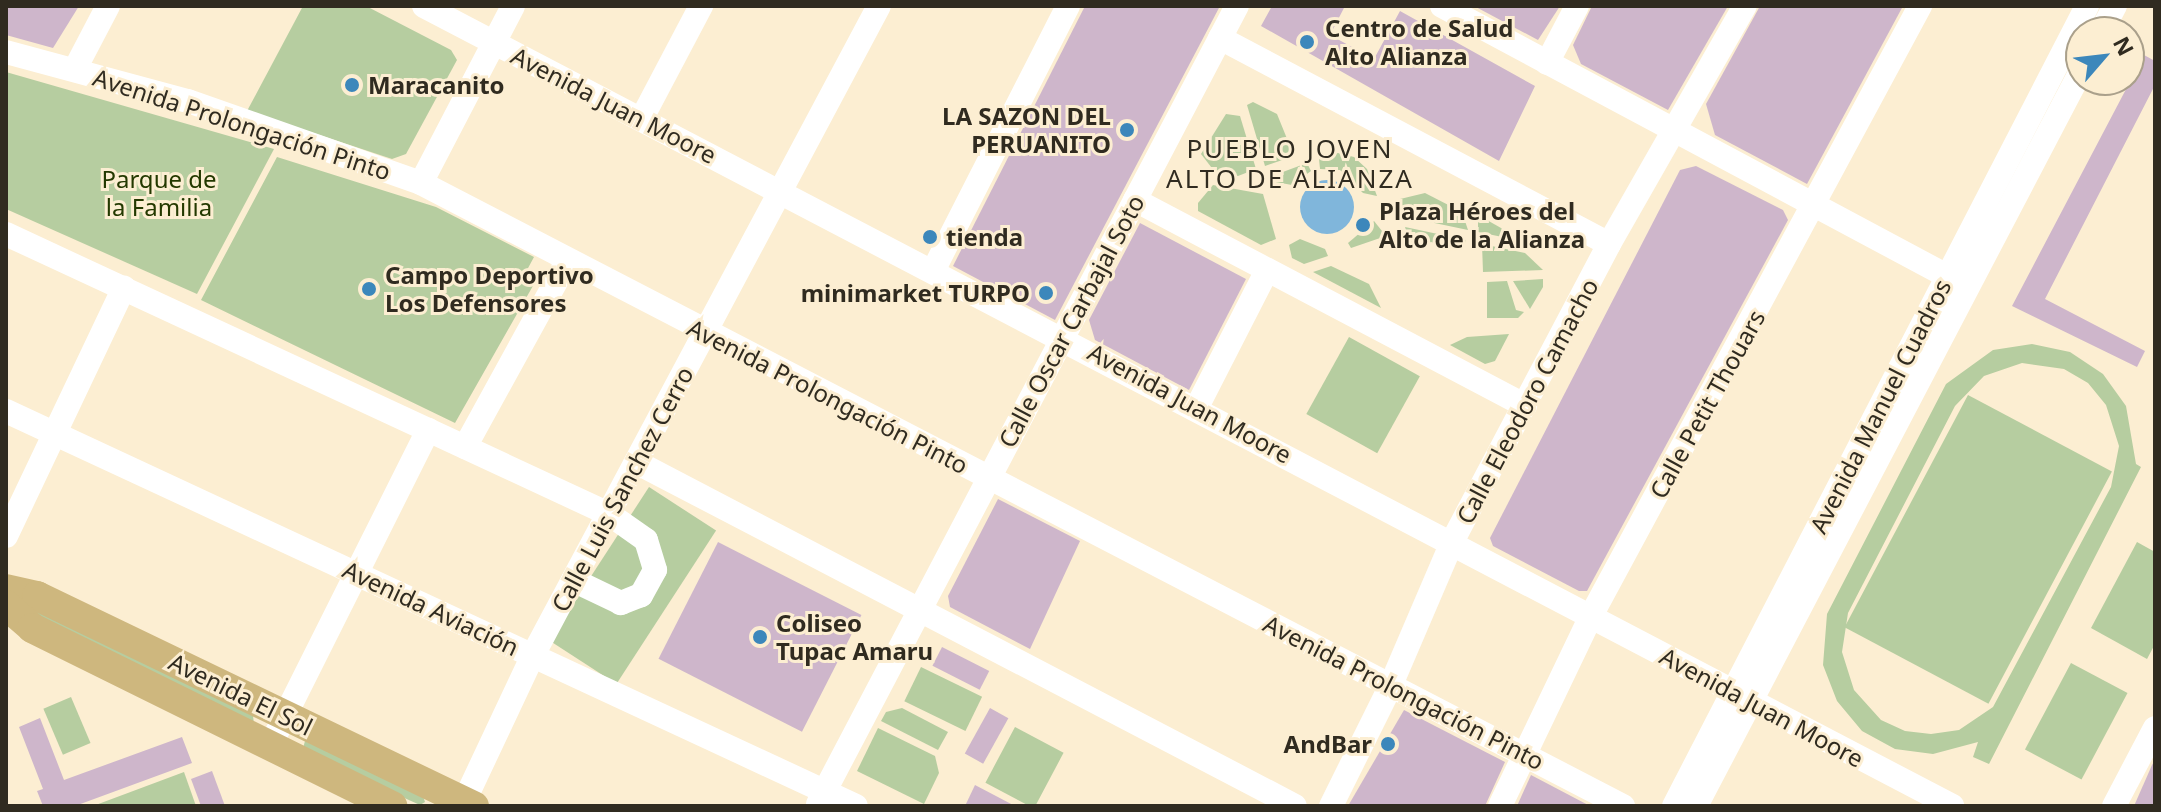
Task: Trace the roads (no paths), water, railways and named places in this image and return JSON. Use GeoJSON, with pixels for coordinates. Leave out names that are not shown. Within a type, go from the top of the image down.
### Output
{"type":"FeatureCollection","features":[{"type":"Feature","properties":{"kind":"main road","name":"Avenida El Sol"},"geometry":{"type":"LineString","coordinates":[[6,589],[37,596],[467,805]]}},
{"type":"Feature","properties":{"kind":"main road","name":"Avenida El Sol"},"geometry":{"type":"LineString","coordinates":[[6,605],[32,628],[269,748],[392,806]]}},
{"type":"Feature","properties":{"kind":"street"},"geometry":{"type":"LineString","coordinates":[[75,69],[108,6]]}},
{"type":"Feature","properties":{"kind":"street","name":"Avenida Juan Moore"},"geometry":{"type":"LineString","coordinates":[[424,6],[1063,336],[1592,614],[1741,699],[1952,806]]}},
{"type":"Feature","properties":{"kind":"street"},"geometry":{"type":"LineString","coordinates":[[421,183],[513,6]]}},
{"type":"Feature","properties":{"kind":"street"},"geometry":{"type":"LineString","coordinates":[[642,118],[701,6]]}},
{"type":"Feature","properties":{"kind":"street","name":"Calle Luis Sanchez Cerro"},"geometry":{"type":"LineString","coordinates":[[467,805],[533,655],[879,6]]}},
{"type":"Feature","properties":{"kind":"street"},"geometry":{"type":"LineString","coordinates":[[934,269],[1068,6]]}},
{"type":"Feature","properties":{"kind":"street","name":"Calle Oscar Carbajal Soto"},"geometry":{"type":"LineString","coordinates":[[820,798],[1237,6]]}},
{"type":"Feature","properties":{"kind":"street"},"geometry":{"type":"LineString","coordinates":[[1442,6],[1958,281]]}},
{"type":"Feature","properties":{"kind":"street"},"geometry":{"type":"LineString","coordinates":[[1547,63],[1577,6]]}},
{"type":"Feature","properties":{"kind":"street","name":"Calle Eleodoro Camacho"},"geometry":{"type":"LineString","coordinates":[[1331,806],[1390,687],[1452,542],[1609,244],[1677,132],[1745,6]]}},
{"type":"Feature","properties":{"kind":"street","name":"Calle Petit Thouars"},"geometry":{"type":"LineString","coordinates":[[1500,806],[1592,614],[1816,205],[1920,6]]}},
{"type":"Feature","properties":{"kind":"street","name":"Avenida Manuel Cuadros"},"geometry":{"type":"LineString","coordinates":[[1674,806],[1741,699],[1958,281],[2087,6]]}},
{"type":"Feature","properties":{"kind":"street"},"geometry":{"type":"LineString","coordinates":[[1220,38],[1609,244]]}},
{"type":"Feature","properties":{"kind":"street","name":"Avenida Prolongación Pinto"},"geometry":{"type":"LineString","coordinates":[[6,52],[188,101],[421,183],[1390,687],[1527,753],[1623,806]]}},
{"type":"Feature","properties":{"kind":"street","name":"Avenida Manuel Cuadros"},"geometry":{"type":"LineString","coordinates":[[1958,281],[2066,96]]}},
{"type":"Feature","properties":{"kind":"street"},"geometry":{"type":"LineString","coordinates":[[1135,200],[1525,406]]}},
{"type":"Feature","properties":{"kind":"street"},"geometry":{"type":"LineString","coordinates":[[6,234],[609,514],[646,540],[655,570],[641,595],[621,603],[573,580]]}},
{"type":"Feature","properties":{"kind":"street"},"geometry":{"type":"LineString","coordinates":[[465,447],[568,260]]}},
{"type":"Feature","properties":{"kind":"street"},"geometry":{"type":"LineString","coordinates":[[1197,407],[1267,270]]}},
{"type":"Feature","properties":{"kind":"street"},"geometry":{"type":"LineString","coordinates":[[6,536],[124,288]]}},
{"type":"Feature","properties":{"kind":"street","name":"Avenida Aviación"},"geometry":{"type":"LineString","coordinates":[[6,411],[533,655],[820,798],[856,806]]}},
{"type":"Feature","properties":{"kind":"street"},"geometry":{"type":"LineString","coordinates":[[269,748],[428,430]]}},
{"type":"Feature","properties":{"kind":"street"},"geometry":{"type":"LineString","coordinates":[[636,462],[1295,806]]}},
{"type":"Feature","properties":{"kind":"street","name":"Avenida Manuel Cuadros"},"geometry":{"type":"LineString","coordinates":[[1696,806],[1741,699]]}},
{"type":"Feature","properties":{"kind":"street"},"geometry":{"type":"LineString","coordinates":[[2114,806],[2155,728]]}},
{"type":"Feature","properties":{"kind":"water"},"geometry":{"type":"Polygon","coordinates":[[[1327,180],[1346,188],[1354,207],[1346,226],[1327,234],[1308,226],[1300,207],[1308,188],[1327,180]]]}},
{"type":"Feature","properties":{"kind":"place","name":"Centro de Salud Alto Alianza"},"geometry":{"type":"Point","coordinates":[1307,42]}},
{"type":"Feature","properties":{"kind":"place","name":"Maracanito"},"geometry":{"type":"Point","coordinates":[352,85]}},
{"type":"Feature","properties":{"kind":"place","name":"LA SAZON DEL PERUANITO"},"geometry":{"type":"Point","coordinates":[1127,130]}},
{"type":"Feature","properties":{"kind":"place","name":"Plaza Héroes del Alto de la Alianza"},"geometry":{"type":"Point","coordinates":[1363,225]}},
{"type":"Feature","properties":{"kind":"place","name":"tienda"},"geometry":{"type":"Point","coordinates":[930,237]}},
{"type":"Feature","properties":{"kind":"place","name":"Campo Deportivo Los Defensores"},"geometry":{"type":"Point","coordinates":[369,289]}},
{"type":"Feature","properties":{"kind":"place","name":"minimarket TURPO"},"geometry":{"type":"Point","coordinates":[1046,293]}},
{"type":"Feature","properties":{"kind":"place","name":"Coliseo Tupac Amaru"},"geometry":{"type":"Point","coordinates":[760,637]}},
{"type":"Feature","properties":{"kind":"place","name":"AndBar"},"geometry":{"type":"Point","coordinates":[1388,744]}},
{"type":"Feature","properties":{"kind":"district","name":"PUEBLO JOVEN ALTO DE ALIANZA"},"geometry":{"type":"Point","coordinates":[1290,164]}},
{"type":"Feature","properties":{"kind":"park label","name":"Parque de la Familia"},"geometry":{"type":"Point","coordinates":[159,193]}}]}
